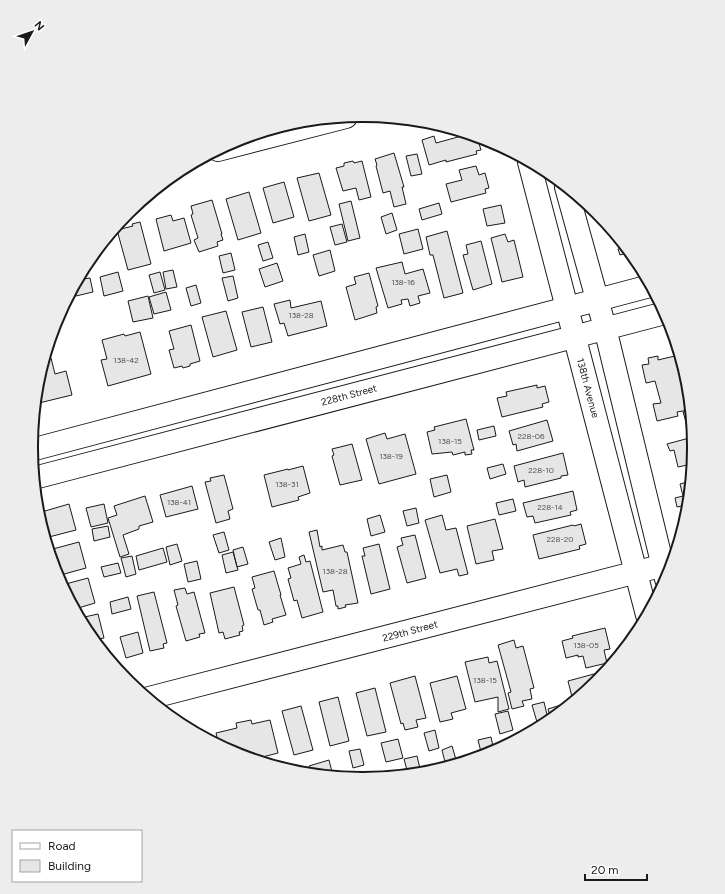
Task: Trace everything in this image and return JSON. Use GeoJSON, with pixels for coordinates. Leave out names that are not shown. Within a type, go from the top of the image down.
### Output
{"type":"FeatureCollection","features":[{"type":"Feature","properties":{"kind":"street"},"geometry":{"type":"LineString","coordinates":[[269,137],[301,129]]}},
{"type":"Feature","properties":{"kind":"street","name":"138th Avenue"},"geometry":{"type":"LineString","coordinates":[[531,170],[645,607]]}},
{"type":"Feature","properties":{"kind":"street"},"geometry":{"type":"LineString","coordinates":[[569,197],[605,328],[665,563]]}},
{"type":"Feature","properties":{"kind":"street"},"geometry":{"type":"LineString","coordinates":[[38,448],[645,287]]}},
{"type":"Feature","properties":{"kind":"street","name":"228th Street"},"geometry":{"type":"LineString","coordinates":[[40,476],[575,335],[659,315]]}},
{"type":"Feature","properties":{"kind":"street","name":"229th Street"},"geometry":{"type":"LineString","coordinates":[[156,696],[636,572],[663,569]]}},
{"type":"Feature","properties":{"kind":"building"},"geometry":{"type":"Polygon","coordinates":[[[434,136],[436,143],[457,137],[479,144],[481,150],[476,151],[477,154],[429,165],[422,140],[434,136]]]}},
{"type":"Feature","properties":{"kind":"building"},"geometry":{"type":"Polygon","coordinates":[[[394,153],[404,187],[402,187],[406,204],[394,207],[390,191],[383,193],[375,159],[394,153]]]}},
{"type":"Feature","properties":{"kind":"building"},"geometry":{"type":"Polygon","coordinates":[[[417,154],[422,174],[411,176],[406,156],[417,154]]]}},
{"type":"Feature","properties":{"kind":"building"},"geometry":{"type":"Polygon","coordinates":[[[353,161],[354,163],[362,161],[371,197],[359,200],[356,188],[343,191],[336,168],[344,166],[344,163],[353,161]]]}},
{"type":"Feature","properties":{"kind":"building"},"geometry":{"type":"Polygon","coordinates":[[[476,166],[479,175],[485,173],[489,188],[485,189],[486,193],[451,202],[446,184],[462,180],[459,170],[476,166]]]}},
{"type":"Feature","properties":{"kind":"building"},"geometry":{"type":"Polygon","coordinates":[[[319,173],[331,215],[309,221],[297,178],[319,173]]]}},
{"type":"Feature","properties":{"kind":"building"},"geometry":{"type":"Polygon","coordinates":[[[284,182],[294,217],[273,223],[263,188],[284,182]]]}},
{"type":"Feature","properties":{"kind":"building"},"geometry":{"type":"Polygon","coordinates":[[[249,192],[261,233],[238,240],[226,199],[249,192]]]}},
{"type":"Feature","properties":{"kind":"building"},"geometry":{"type":"Polygon","coordinates":[[[212,200],[223,240],[217,242],[218,246],[199,252],[194,240],[198,238],[191,215],[193,214],[191,206],[212,200]]]}},
{"type":"Feature","properties":{"kind":"building"},"geometry":{"type":"Polygon","coordinates":[[[351,201],[360,238],[348,241],[339,204],[351,201]]]}},
{"type":"Feature","properties":{"kind":"building"},"geometry":{"type":"Polygon","coordinates":[[[439,203],[442,214],[422,220],[419,209],[439,203]]]}},
{"type":"Feature","properties":{"kind":"building"},"geometry":{"type":"Polygon","coordinates":[[[501,205],[505,223],[487,226],[483,209],[501,205]]]}},
{"type":"Feature","properties":{"kind":"building"},"geometry":{"type":"Polygon","coordinates":[[[392,213],[397,230],[386,234],[381,217],[392,213]]]}},
{"type":"Feature","properties":{"kind":"building"},"geometry":{"type":"Polygon","coordinates":[[[171,215],[173,221],[184,218],[191,243],[164,251],[156,219],[171,215]]]}},
{"type":"Feature","properties":{"kind":"building"},"geometry":{"type":"Polygon","coordinates":[[[140,222],[151,264],[128,270],[118,234],[123,228],[133,226],[132,224],[140,222]]]}},
{"type":"Feature","properties":{"kind":"building"},"geometry":{"type":"Polygon","coordinates":[[[342,224],[347,242],[335,245],[330,227],[342,224]]]}},
{"type":"Feature","properties":{"kind":"building"},"geometry":{"type":"Polygon","coordinates":[[[418,229],[423,249],[404,254],[399,234],[418,229]]]}},
{"type":"Feature","properties":{"kind":"building"},"geometry":{"type":"Polygon","coordinates":[[[447,231],[463,293],[444,298],[433,255],[430,255],[426,237],[447,231]]]}},
{"type":"Feature","properties":{"kind":"building"},"geometry":{"type":"Polygon","coordinates":[[[305,234],[309,252],[298,255],[294,237],[305,234]]]}},
{"type":"Feature","properties":{"kind":"building"},"geometry":{"type":"Polygon","coordinates":[[[505,234],[508,242],[514,240],[523,277],[502,282],[491,238],[505,234]]]}},
{"type":"Feature","properties":{"kind":"building"},"geometry":{"type":"Polygon","coordinates":[[[481,241],[492,284],[473,290],[463,255],[468,254],[466,245],[481,241]]]}},
{"type":"Feature","properties":{"kind":"building"},"geometry":{"type":"Polygon","coordinates":[[[268,242],[273,258],[263,261],[258,245],[268,242]]]}},
{"type":"Feature","properties":{"kind":"building"},"geometry":{"type":"Polygon","coordinates":[[[620,248],[623,254],[620,255],[618,249],[620,248]]]}},
{"type":"Feature","properties":{"kind":"building"},"geometry":{"type":"Polygon","coordinates":[[[330,250],[335,271],[319,276],[313,255],[330,250]]]}},
{"type":"Feature","properties":{"kind":"building"},"geometry":{"type":"Polygon","coordinates":[[[231,253],[235,270],[223,273],[219,256],[231,253]]]}},
{"type":"Feature","properties":{"kind":"building"},"geometry":{"type":"Polygon","coordinates":[[[402,262],[405,274],[423,269],[430,293],[418,296],[420,303],[410,306],[408,299],[401,300],[402,304],[388,308],[376,268],[402,262]]]}},
{"type":"Feature","properties":{"kind":"building"},"geometry":{"type":"Polygon","coordinates":[[[277,263],[283,281],[265,287],[259,269],[277,263]]]}},
{"type":"Feature","properties":{"kind":"building"},"geometry":{"type":"Polygon","coordinates":[[[173,270],[177,287],[166,289],[163,272],[173,270]]]}},
{"type":"Feature","properties":{"kind":"building"},"geometry":{"type":"Polygon","coordinates":[[[118,272],[123,291],[104,296],[100,277],[118,272]]]}},
{"type":"Feature","properties":{"kind":"building"},"geometry":{"type":"Polygon","coordinates":[[[160,272],[165,290],[154,293],[149,275],[160,272]]]}},
{"type":"Feature","properties":{"kind":"building"},"geometry":{"type":"Polygon","coordinates":[[[369,273],[378,306],[376,307],[377,313],[355,320],[346,287],[356,284],[354,277],[369,273]]]}},
{"type":"Feature","properties":{"kind":"building"},"geometry":{"type":"Polygon","coordinates":[[[233,276],[238,298],[228,301],[222,278],[233,276]]]}},
{"type":"Feature","properties":{"kind":"building"},"geometry":{"type":"Polygon","coordinates":[[[90,278],[93,292],[76,296],[85,279],[90,278]]]}},
{"type":"Feature","properties":{"kind":"building"},"geometry":{"type":"Polygon","coordinates":[[[196,285],[201,303],[191,306],[186,288],[196,285]]]}},
{"type":"Feature","properties":{"kind":"building"},"geometry":{"type":"Polygon","coordinates":[[[166,292],[171,310],[154,314],[149,297],[166,292]]]}},
{"type":"Feature","properties":{"kind":"building"},"geometry":{"type":"Polygon","coordinates":[[[148,296],[153,318],[133,322],[128,301],[148,296]]]}},
{"type":"Feature","properties":{"kind":"building"},"geometry":{"type":"Polygon","coordinates":[[[290,300],[291,308],[321,301],[327,326],[288,336],[284,323],[280,324],[274,304],[290,300]]]}},
{"type":"Feature","properties":{"kind":"building"},"geometry":{"type":"Polygon","coordinates":[[[263,307],[272,342],[251,347],[242,312],[263,307]]]}},
{"type":"Feature","properties":{"kind":"building"},"geometry":{"type":"Polygon","coordinates":[[[226,311],[237,350],[213,357],[202,317],[226,311]]]}},
{"type":"Feature","properties":{"kind":"building"},"geometry":{"type":"Polygon","coordinates":[[[191,325],[200,361],[183,368],[182,366],[174,368],[169,350],[174,349],[169,331],[191,325]]]}},
{"type":"Feature","properties":{"kind":"building"},"geometry":{"type":"Polygon","coordinates":[[[140,332],[151,374],[108,386],[101,360],[107,359],[102,340],[124,334],[125,336],[140,332]]]}},
{"type":"Feature","properties":{"kind":"building"},"geometry":{"type":"Polygon","coordinates":[[[658,356],[658,360],[674,356],[681,384],[685,411],[677,412],[678,416],[657,421],[653,404],[661,403],[655,381],[646,383],[642,365],[649,364],[648,358],[658,356]]]}},
{"type":"Feature","properties":{"kind":"building"},"geometry":{"type":"Polygon","coordinates":[[[50,358],[55,374],[66,371],[72,395],[41,402],[44,384],[50,358]]]}},
{"type":"Feature","properties":{"kind":"building"},"geometry":{"type":"Polygon","coordinates":[[[537,385],[537,388],[545,386],[549,402],[542,404],[543,407],[502,417],[497,398],[507,396],[506,392],[537,385]]]}},
{"type":"Feature","properties":{"kind":"building"},"geometry":{"type":"Polygon","coordinates":[[[466,419],[474,450],[471,450],[472,454],[465,455],[465,452],[453,455],[452,452],[432,454],[427,432],[435,430],[434,427],[466,419]]]}},
{"type":"Feature","properties":{"kind":"building"},"geometry":{"type":"Polygon","coordinates":[[[547,420],[553,441],[517,451],[516,444],[513,445],[509,431],[547,420]]]}},
{"type":"Feature","properties":{"kind":"building"},"geometry":{"type":"Polygon","coordinates":[[[494,426],[496,436],[479,440],[477,430],[494,426]]]}},
{"type":"Feature","properties":{"kind":"building"},"geometry":{"type":"Polygon","coordinates":[[[385,433],[387,439],[405,434],[416,474],[379,484],[366,439],[385,433]]]}},
{"type":"Feature","properties":{"kind":"building"},"geometry":{"type":"Polygon","coordinates":[[[687,439],[686,465],[678,467],[674,450],[670,451],[667,444],[687,439]]]}},
{"type":"Feature","properties":{"kind":"building"},"geometry":{"type":"Polygon","coordinates":[[[352,444],[362,480],[340,485],[332,456],[334,455],[332,449],[352,444]]]}},
{"type":"Feature","properties":{"kind":"building"},"geometry":{"type":"Polygon","coordinates":[[[563,453],[568,475],[525,487],[524,480],[518,482],[514,466],[563,453]]]}},
{"type":"Feature","properties":{"kind":"building"},"geometry":{"type":"Polygon","coordinates":[[[503,464],[506,474],[490,479],[487,468],[503,464]]]}},
{"type":"Feature","properties":{"kind":"building"},"geometry":{"type":"Polygon","coordinates":[[[303,466],[310,493],[298,497],[299,500],[272,507],[264,475],[303,466]]]}},
{"type":"Feature","properties":{"kind":"building"},"geometry":{"type":"Polygon","coordinates":[[[224,475],[233,509],[228,511],[230,519],[216,523],[205,482],[211,481],[210,478],[224,475]]]}},
{"type":"Feature","properties":{"kind":"building"},"geometry":{"type":"Polygon","coordinates":[[[447,475],[451,492],[434,497],[430,479],[447,475]]]}},
{"type":"Feature","properties":{"kind":"building"},"geometry":{"type":"Polygon","coordinates":[[[685,483],[683,496],[680,484],[685,483]]]}},
{"type":"Feature","properties":{"kind":"building"},"geometry":{"type":"Polygon","coordinates":[[[192,486],[198,509],[166,517],[160,495],[192,486]]]}},
{"type":"Feature","properties":{"kind":"building"},"geometry":{"type":"Polygon","coordinates":[[[573,491],[577,510],[570,512],[571,515],[535,523],[533,516],[527,517],[523,503],[573,491]]]}},
{"type":"Feature","properties":{"kind":"building"},"geometry":{"type":"Polygon","coordinates":[[[145,496],[153,522],[139,526],[139,529],[123,535],[129,554],[120,557],[108,518],[117,515],[114,506],[145,496]]]}},
{"type":"Feature","properties":{"kind":"building"},"geometry":{"type":"Polygon","coordinates":[[[683,496],[682,506],[677,507],[675,498],[683,496]]]}},
{"type":"Feature","properties":{"kind":"building"},"geometry":{"type":"Polygon","coordinates":[[[513,499],[516,511],[499,515],[496,503],[513,499]]]}},
{"type":"Feature","properties":{"kind":"building"},"geometry":{"type":"Polygon","coordinates":[[[69,504],[76,530],[51,537],[44,511],[69,504]]]}},
{"type":"Feature","properties":{"kind":"building"},"geometry":{"type":"Polygon","coordinates":[[[104,504],[108,523],[91,527],[86,508],[104,504]]]}},
{"type":"Feature","properties":{"kind":"building"},"geometry":{"type":"Polygon","coordinates":[[[416,508],[419,523],[407,526],[403,511],[416,508]]]}},
{"type":"Feature","properties":{"kind":"building"},"geometry":{"type":"Polygon","coordinates":[[[380,515],[385,532],[371,536],[367,519],[380,515]]]}},
{"type":"Feature","properties":{"kind":"building"},"geometry":{"type":"Polygon","coordinates":[[[442,515],[446,530],[456,528],[468,574],[459,576],[457,569],[440,573],[425,520],[442,515]]]}},
{"type":"Feature","properties":{"kind":"building"},"geometry":{"type":"Polygon","coordinates":[[[495,519],[503,549],[492,551],[494,560],[476,564],[467,526],[495,519]]]}},
{"type":"Feature","properties":{"kind":"building"},"geometry":{"type":"Polygon","coordinates":[[[581,524],[586,544],[579,546],[580,549],[539,559],[533,535],[581,524]]]}},
{"type":"Feature","properties":{"kind":"building"},"geometry":{"type":"Polygon","coordinates":[[[108,526],[110,537],[94,541],[92,529],[108,526]]]}},
{"type":"Feature","properties":{"kind":"building"},"geometry":{"type":"Polygon","coordinates":[[[317,530],[320,547],[322,546],[322,550],[343,545],[345,552],[347,552],[358,603],[345,605],[346,607],[338,609],[333,590],[323,592],[309,532],[317,530]]]}},
{"type":"Feature","properties":{"kind":"building"},"geometry":{"type":"Polygon","coordinates":[[[224,532],[229,550],[219,553],[213,535],[224,532]]]}},
{"type":"Feature","properties":{"kind":"building"},"geometry":{"type":"Polygon","coordinates":[[[415,535],[426,578],[407,583],[397,547],[403,545],[401,538],[415,535]]]}},
{"type":"Feature","properties":{"kind":"building"},"geometry":{"type":"Polygon","coordinates":[[[281,538],[285,557],[275,560],[269,542],[281,538]]]}},
{"type":"Feature","properties":{"kind":"building"},"geometry":{"type":"Polygon","coordinates":[[[79,542],[86,568],[64,574],[54,549],[79,542]]]}},
{"type":"Feature","properties":{"kind":"building"},"geometry":{"type":"Polygon","coordinates":[[[177,544],[182,561],[170,565],[166,547],[177,544]]]}},
{"type":"Feature","properties":{"kind":"building"},"geometry":{"type":"Polygon","coordinates":[[[379,544],[390,589],[371,594],[362,556],[365,556],[363,548],[379,544]]]}},
{"type":"Feature","properties":{"kind":"building"},"geometry":{"type":"Polygon","coordinates":[[[243,547],[248,564],[237,567],[233,550],[243,547]]]}},
{"type":"Feature","properties":{"kind":"building"},"geometry":{"type":"Polygon","coordinates":[[[163,548],[167,562],[139,570],[136,556],[163,548]]]}},
{"type":"Feature","properties":{"kind":"building"},"geometry":{"type":"Polygon","coordinates":[[[233,552],[238,570],[226,573],[222,555],[233,552]]]}},
{"type":"Feature","properties":{"kind":"building"},"geometry":{"type":"Polygon","coordinates":[[[304,555],[306,562],[310,561],[323,612],[302,618],[297,600],[294,601],[288,579],[291,578],[288,568],[301,564],[299,557],[304,555]]]}},
{"type":"Feature","properties":{"kind":"building"},"geometry":{"type":"Polygon","coordinates":[[[132,556],[136,574],[126,577],[121,558],[132,556]]]}},
{"type":"Feature","properties":{"kind":"building"},"geometry":{"type":"Polygon","coordinates":[[[197,561],[201,579],[188,582],[184,564],[197,561]]]}},
{"type":"Feature","properties":{"kind":"building"},"geometry":{"type":"Polygon","coordinates":[[[118,563],[121,573],[104,577],[101,567],[118,563]]]}},
{"type":"Feature","properties":{"kind":"building"},"geometry":{"type":"Polygon","coordinates":[[[274,571],[286,615],[272,619],[273,622],[264,625],[252,589],[255,588],[252,577],[274,571]]]}},
{"type":"Feature","properties":{"kind":"building"},"geometry":{"type":"Polygon","coordinates":[[[88,578],[95,603],[80,607],[68,583],[88,578]]]}},
{"type":"Feature","properties":{"kind":"building"},"geometry":{"type":"Polygon","coordinates":[[[234,587],[244,625],[242,626],[243,631],[239,632],[240,635],[225,639],[223,632],[219,633],[210,593],[234,587]]]}},
{"type":"Feature","properties":{"kind":"building"},"geometry":{"type":"Polygon","coordinates":[[[185,588],[187,594],[194,592],[205,633],[199,634],[200,637],[186,641],[176,606],[178,605],[174,590],[185,588]]]}},
{"type":"Feature","properties":{"kind":"building"},"geometry":{"type":"Polygon","coordinates":[[[154,592],[167,643],[163,644],[164,648],[150,651],[137,596],[154,592]]]}},
{"type":"Feature","properties":{"kind":"building"},"geometry":{"type":"Polygon","coordinates":[[[128,597],[131,609],[112,614],[110,602],[128,597]]]}},
{"type":"Feature","properties":{"kind":"building"},"geometry":{"type":"Polygon","coordinates":[[[98,614],[104,638],[101,639],[86,617],[98,614]]]}},
{"type":"Feature","properties":{"kind":"building"},"geometry":{"type":"Polygon","coordinates":[[[605,628],[610,649],[604,650],[606,661],[603,664],[586,668],[583,656],[578,657],[578,655],[566,658],[562,641],[573,638],[572,636],[605,628]]]}},
{"type":"Feature","properties":{"kind":"building"},"geometry":{"type":"Polygon","coordinates":[[[138,632],[143,653],[126,658],[120,637],[138,632]]]}},
{"type":"Feature","properties":{"kind":"building"},"geometry":{"type":"Polygon","coordinates":[[[514,640],[516,648],[523,646],[534,688],[530,689],[532,699],[522,701],[524,706],[512,709],[508,693],[511,692],[498,645],[514,640]]]}},
{"type":"Feature","properties":{"kind":"building"},"geometry":{"type":"Polygon","coordinates":[[[488,657],[489,663],[497,661],[509,709],[498,712],[498,697],[475,702],[465,662],[488,657]]]}},
{"type":"Feature","properties":{"kind":"building"},"geometry":{"type":"Polygon","coordinates":[[[594,674],[571,695],[568,681],[594,674]]]}},
{"type":"Feature","properties":{"kind":"building"},"geometry":{"type":"Polygon","coordinates":[[[415,676],[426,718],[416,720],[418,727],[405,730],[403,723],[401,724],[390,683],[415,676]]]}},
{"type":"Feature","properties":{"kind":"building"},"geometry":{"type":"Polygon","coordinates":[[[457,676],[466,709],[451,713],[453,719],[440,722],[430,683],[457,676]]]}},
{"type":"Feature","properties":{"kind":"building"},"geometry":{"type":"Polygon","coordinates":[[[375,688],[386,732],[367,736],[356,693],[375,688]]]}},
{"type":"Feature","properties":{"kind":"building"},"geometry":{"type":"Polygon","coordinates":[[[338,697],[349,741],[330,746],[319,702],[338,697]]]}},
{"type":"Feature","properties":{"kind":"building"},"geometry":{"type":"Polygon","coordinates":[[[544,702],[547,714],[537,721],[532,705],[544,702]]]}},
{"type":"Feature","properties":{"kind":"building"},"geometry":{"type":"Polygon","coordinates":[[[301,706],[313,750],[294,755],[282,711],[301,706]]]}},
{"type":"Feature","properties":{"kind":"building"},"geometry":{"type":"Polygon","coordinates":[[[557,706],[549,712],[548,709],[557,706]]]}},
{"type":"Feature","properties":{"kind":"building"},"geometry":{"type":"Polygon","coordinates":[[[508,711],[513,730],[500,734],[495,714],[508,711]]]}},
{"type":"Feature","properties":{"kind":"building"},"geometry":{"type":"Polygon","coordinates":[[[251,720],[252,724],[270,720],[278,753],[266,756],[238,747],[217,737],[216,733],[237,728],[236,723],[251,720]]]}},
{"type":"Feature","properties":{"kind":"building"},"geometry":{"type":"Polygon","coordinates":[[[435,730],[439,748],[429,751],[424,733],[435,730]]]}},
{"type":"Feature","properties":{"kind":"building"},"geometry":{"type":"Polygon","coordinates":[[[491,737],[493,744],[480,749],[478,740],[491,737]]]}},
{"type":"Feature","properties":{"kind":"building"},"geometry":{"type":"Polygon","coordinates":[[[398,739],[403,758],[386,762],[381,743],[398,739]]]}},
{"type":"Feature","properties":{"kind":"building"},"geometry":{"type":"Polygon","coordinates":[[[452,746],[455,757],[445,760],[442,750],[452,746]]]}},
{"type":"Feature","properties":{"kind":"building"},"geometry":{"type":"Polygon","coordinates":[[[360,749],[364,765],[353,768],[349,751],[360,749]]]}},
{"type":"Feature","properties":{"kind":"building"},"geometry":{"type":"Polygon","coordinates":[[[417,756],[419,766],[407,769],[404,759],[417,756]]]}},
{"type":"Feature","properties":{"kind":"building"},"geometry":{"type":"Polygon","coordinates":[[[329,760],[332,770],[320,769],[309,766],[329,760]]]}}]}
